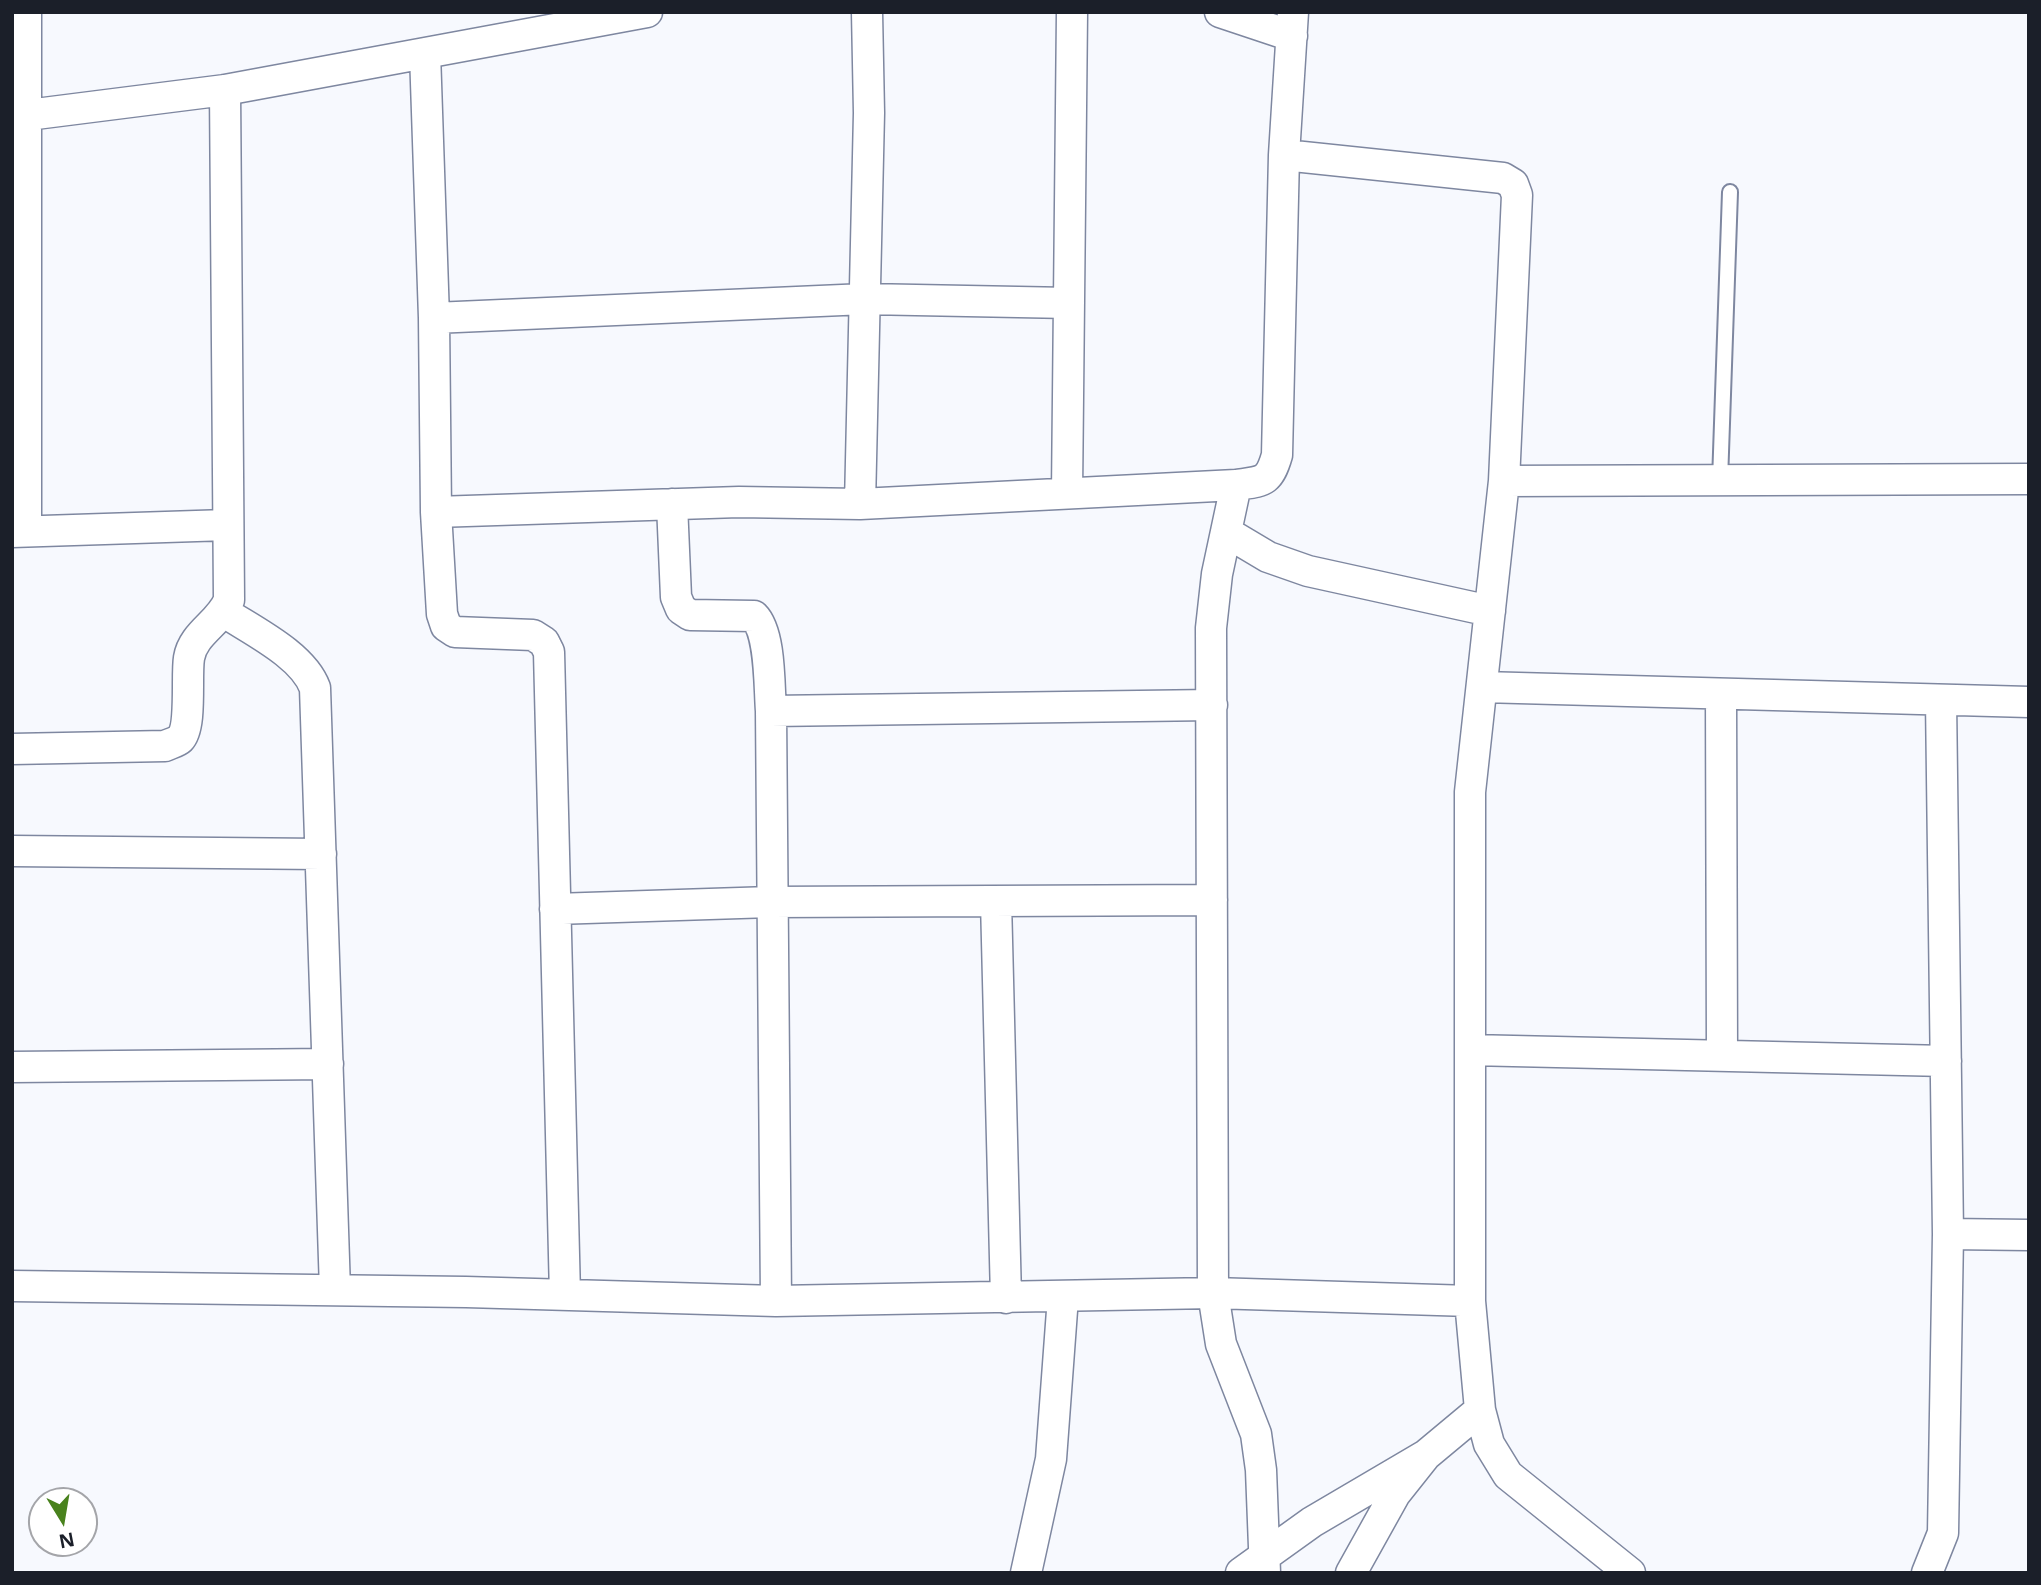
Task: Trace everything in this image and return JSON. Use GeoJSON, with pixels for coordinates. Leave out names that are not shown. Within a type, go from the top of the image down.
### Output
{"type":"FeatureCollection","features":[{"type":"Feature","properties":{"kind":"street"},"geometry":{"type":"LineString","coordinates":[[26,12],[20,116],[19,532],[227,525]]}},
{"type":"Feature","properties":{"kind":"street"},"geometry":{"type":"LineString","coordinates":[[20,116],[225,90],[647,12]]}},
{"type":"Feature","properties":{"kind":"street"},"geometry":{"type":"LineString","coordinates":[[860,504],[869,113],[867,12]]}},
{"type":"Feature","properties":{"kind":"street"},"geometry":{"type":"LineString","coordinates":[[1067,493],[1072,12]]}},
{"type":"Feature","properties":{"kind":"street"},"geometry":{"type":"LineString","coordinates":[[436,512],[739,502],[860,504],[1236,485],[1262,481],[1271,474],[1277,455],[1284,155],[1292,24],[1220,12]]}},
{"type":"Feature","properties":{"kind":"street"},"geometry":{"type":"LineString","coordinates":[[425,54],[434,318],[436,512],[442,614],[446,626],[455,632],[533,635],[544,642],[549,652],[565,1295]]}},
{"type":"Feature","properties":{"kind":"street"},"geometry":{"type":"LineString","coordinates":[[12,749],[165,746],[180,739],[186,728],[189,657],[193,642],[224,612],[229,600],[225,90]]}},
{"type":"Feature","properties":{"kind":"street"},"geometry":{"type":"LineString","coordinates":[[1284,155],[1503,178],[1513,184],[1517,195],[1504,481],[1470,792],[1470,1301],[1480,1410],[1489,1444],[1508,1475],[1630,1573]]}},
{"type":"Feature","properties":{"kind":"street"},"geometry":{"type":"LineString","coordinates":[[434,318],[865,299],[1069,303]]}},
{"type":"Feature","properties":{"kind":"street"},"geometry":{"type":"LineString","coordinates":[[1504,481],[2029,478]]}},
{"type":"Feature","properties":{"kind":"street"},"geometry":{"type":"LineString","coordinates":[[1236,485],[1217,573],[1211,628],[1213,1293],[1221,1344],[1256,1434],[1261,1470],[1257,1567]]}},
{"type":"Feature","properties":{"kind":"street"},"geometry":{"type":"LineString","coordinates":[[671,504],[676,597],[681,609],[690,615],[754,617],[760,622],[765,638],[771,711],[776,1301]]}},
{"type":"Feature","properties":{"kind":"street"},"geometry":{"type":"LineString","coordinates":[[1226,532],[1268,557],[1308,571],[1490,611]]}},
{"type":"Feature","properties":{"kind":"street"},"geometry":{"type":"LineString","coordinates":[[224,612],[299,662],[310,674],[315,688],[335,1290]]}},
{"type":"Feature","properties":{"kind":"street"},"geometry":{"type":"LineString","coordinates":[[1482,687],[2029,702]]}},
{"type":"Feature","properties":{"kind":"street"},"geometry":{"type":"LineString","coordinates":[[1721,694],[1722,1056]]}},
{"type":"Feature","properties":{"kind":"street"},"geometry":{"type":"LineString","coordinates":[[1927,1573],[1943,1533],[1948,1234],[1941,700]]}},
{"type":"Feature","properties":{"kind":"street"},"geometry":{"type":"LineString","coordinates":[[771,711],[1212,705]]}},
{"type":"Feature","properties":{"kind":"street"},"geometry":{"type":"LineString","coordinates":[[12,851],[321,854]]}},
{"type":"Feature","properties":{"kind":"street"},"geometry":{"type":"LineString","coordinates":[[555,909],[771,902],[1212,900]]}},
{"type":"Feature","properties":{"kind":"street"},"geometry":{"type":"LineString","coordinates":[[996,901],[1006,1298]]}},
{"type":"Feature","properties":{"kind":"street"},"geometry":{"type":"LineString","coordinates":[[1470,1050],[1946,1061]]}},
{"type":"Feature","properties":{"kind":"street"},"geometry":{"type":"LineString","coordinates":[[12,1067],[328,1064]]}},
{"type":"Feature","properties":{"kind":"street"},"geometry":{"type":"LineString","coordinates":[[1948,1234],[2029,1235]]}},
{"type":"Feature","properties":{"kind":"street"},"geometry":{"type":"LineString","coordinates":[[12,1286],[335,1290],[776,1301],[1213,1293],[1470,1301]]}},
{"type":"Feature","properties":{"kind":"street"},"geometry":{"type":"LineString","coordinates":[[1026,1573],[1051,1459],[1063,1297]]}},
{"type":"Feature","properties":{"kind":"street"},"geometry":{"type":"LineString","coordinates":[[1257,1567],[1312,1522],[1426,1455],[1480,1410]]}},
{"type":"Feature","properties":{"kind":"street"},"geometry":{"type":"LineString","coordinates":[[1351,1573],[1395,1494],[1426,1455]]}},
{"type":"Feature","properties":{"kind":"lane"},"geometry":{"type":"LineString","coordinates":[[1720,481],[1730,192]]}}]}
